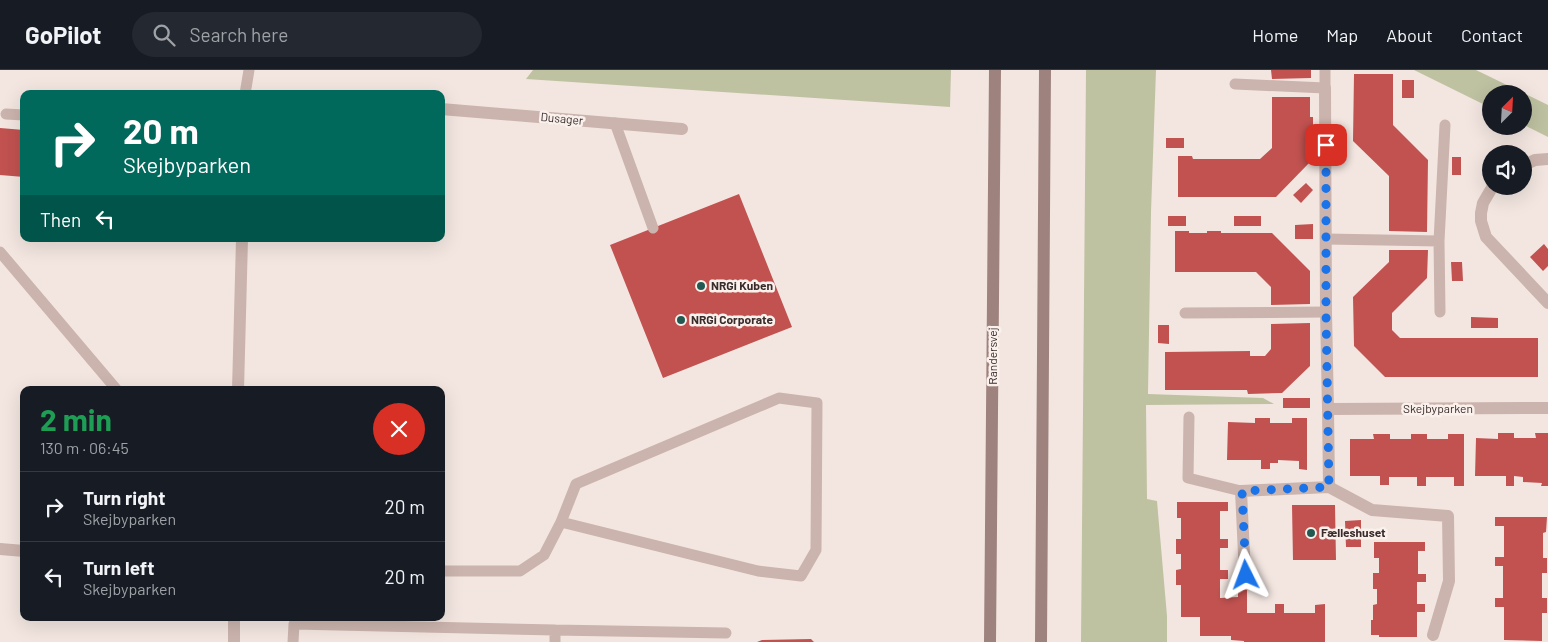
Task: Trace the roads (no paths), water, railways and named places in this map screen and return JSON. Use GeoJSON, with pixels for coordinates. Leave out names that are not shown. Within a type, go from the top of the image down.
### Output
{"type":"FeatureCollection","features":[{"type":"Feature","properties":{"kind":"main road","name":"Randersvej"},"geometry":{"type":"LineString","coordinates":[[990,642],[995,70]]}},
{"type":"Feature","properties":{"kind":"main road"},"geometry":{"type":"LineString","coordinates":[[1041,642],[1045,70]]}},
{"type":"Feature","properties":{"kind":"street"},"geometry":{"type":"LineString","coordinates":[[1325,88],[1329,487]]}},
{"type":"Feature","properties":{"kind":"street","name":"Dusager"},"geometry":{"type":"LineString","coordinates":[[445,109],[682,130]]}},
{"type":"Feature","properties":{"kind":"street"},"geometry":{"type":"LineString","coordinates":[[1532,161],[1548,159]]}},
{"type":"Feature","properties":{"kind":"street"},"geometry":{"type":"LineString","coordinates":[[1488,195],[1483,203],[1481,213],[1481,221],[1486,237],[1548,303]]}},
{"type":"Feature","properties":{"kind":"street"},"geometry":{"type":"LineString","coordinates":[[238,386],[242,242]]}},
{"type":"Feature","properties":{"kind":"street","name":"Skejbyparken"},"geometry":{"type":"LineString","coordinates":[[1328,409],[1548,408]]}},
{"type":"Feature","properties":{"kind":"street"},"geometry":{"type":"LineString","coordinates":[[1246,575],[1242,491],[1329,487],[1372,510],[1448,516],[1449,581],[1434,635]]}},
{"type":"Feature","properties":{"kind":"street"},"geometry":{"type":"LineString","coordinates":[[0,549],[20,551]]}},
{"type":"Feature","properties":{"kind":"street"},"geometry":{"type":"LineString","coordinates":[[234,621],[234,642]]}},
{"type":"Feature","properties":{"kind":"lane"},"geometry":{"type":"LineString","coordinates":[[246,90],[249,70]]}},
{"type":"Feature","properties":{"kind":"lane"},"geometry":{"type":"LineString","coordinates":[[1235,84],[1325,88],[1325,70]]}},
{"type":"Feature","properties":{"kind":"lane"},"geometry":{"type":"LineString","coordinates":[[6,114],[20,115]]}},
{"type":"Feature","properties":{"kind":"lane"},"geometry":{"type":"LineString","coordinates":[[616,124],[653,228]]}},
{"type":"Feature","properties":{"kind":"lane"},"geometry":{"type":"LineString","coordinates":[[1440,312],[1440,242],[1446,125]]}},
{"type":"Feature","properties":{"kind":"lane"},"geometry":{"type":"LineString","coordinates":[[1326,239],[1440,242]]}},
{"type":"Feature","properties":{"kind":"lane"},"geometry":{"type":"LineString","coordinates":[[0,252],[114,386]]}},
{"type":"Feature","properties":{"kind":"lane"},"geometry":{"type":"LineString","coordinates":[[1185,313],[1326,312]]}},
{"type":"Feature","properties":{"kind":"lane"},"geometry":{"type":"LineString","coordinates":[[445,571],[520,571],[544,555],[562,522],[576,484],[779,398],[817,403],[816,550],[801,576],[758,571],[562,522]]}},
{"type":"Feature","properties":{"kind":"lane"},"geometry":{"type":"LineString","coordinates":[[1189,417],[1188,478],[1242,491]]}},
{"type":"Feature","properties":{"kind":"lane"},"geometry":{"type":"LineString","coordinates":[[293,642],[294,624],[726,633]]}},
{"type":"Feature","properties":{"kind":"lane"},"geometry":{"type":"LineString","coordinates":[[555,630],[555,642]]}},
{"type":"Feature","properties":{"kind":"place","name":"NRGi Kuben"},"geometry":{"type":"Point","coordinates":[701,286]}},
{"type":"Feature","properties":{"kind":"place","name":"NRGi Corporate"},"geometry":{"type":"Point","coordinates":[681,320]}},
{"type":"Feature","properties":{"kind":"place","name":"Fælleshuset"},"geometry":{"type":"Point","coordinates":[1311,533]}}]}
